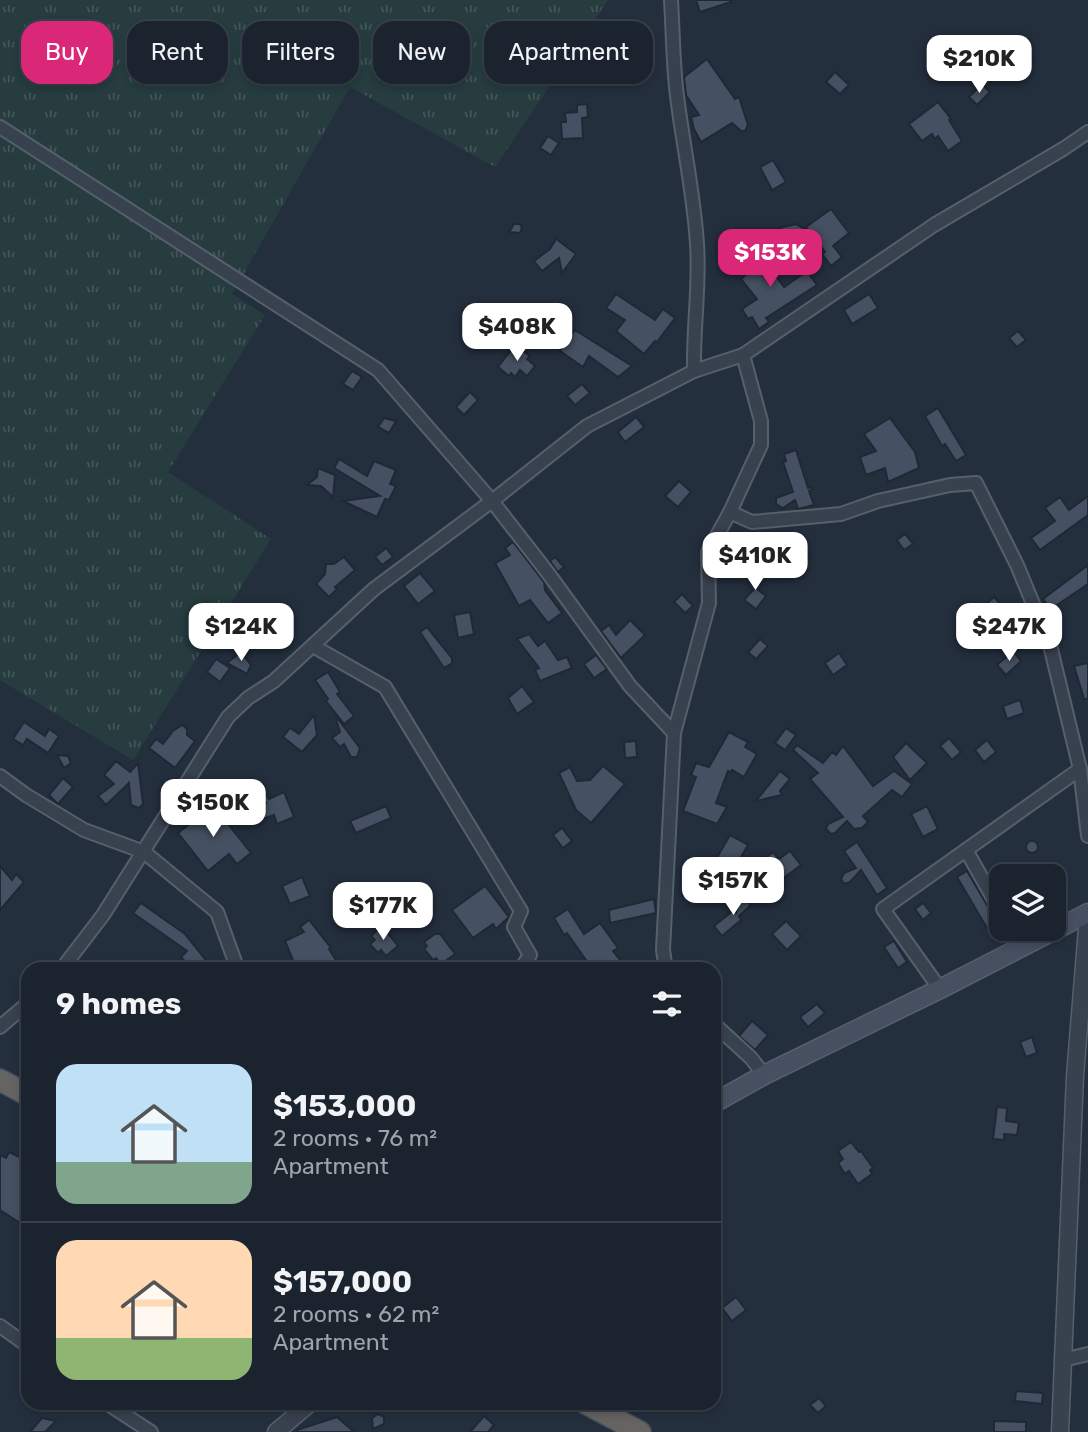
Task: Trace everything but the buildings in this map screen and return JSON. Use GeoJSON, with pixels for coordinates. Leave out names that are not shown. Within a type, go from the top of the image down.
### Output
{"type":"FeatureCollection","features":[{"type":"Feature","properties":{"kind":"highway"},"geometry":{"type":"LineString","coordinates":[[0,1080],[21,1091]]}},
{"type":"Feature","properties":{"kind":"highway"},"geometry":{"type":"LineString","coordinates":[[598,1410],[640,1432]]}},
{"type":"Feature","properties":{"kind":"main road"},"geometry":{"type":"LineString","coordinates":[[721,1099],[764,1075],[1088,914]]}},
{"type":"Feature","properties":{"kind":"street"},"geometry":{"type":"LineString","coordinates":[[671,0],[677,96],[695,209],[699,279],[693,333],[694,371]]}},
{"type":"Feature","properties":{"kind":"street"},"geometry":{"type":"LineString","coordinates":[[0,127],[378,370],[492,501],[548,573],[629,686],[674,733]]}},
{"type":"Feature","properties":{"kind":"street"},"geometry":{"type":"LineString","coordinates":[[68,962],[85,941],[144,852],[228,718],[248,698],[274,681],[374,589],[587,426],[694,371],[743,355],[934,226],[1088,132]]}},
{"type":"Feature","properties":{"kind":"street"},"geometry":{"type":"LineString","coordinates":[[665,962],[663,950],[674,733],[709,603],[708,552],[761,445],[761,421],[743,355]]}},
{"type":"Feature","properties":{"kind":"street"},"geometry":{"type":"LineString","coordinates":[[730,512],[752,522],[841,514],[878,501],[950,485],[976,483],[1017,565],[1050,645],[1080,769],[1088,836]]}},
{"type":"Feature","properties":{"kind":"street"},"geometry":{"type":"LineString","coordinates":[[313,646],[385,687],[521,911],[514,927],[530,955],[525,962]]}},
{"type":"Feature","properties":{"kind":"street"},"geometry":{"type":"LineString","coordinates":[[940,989],[883,909],[1080,769]]}},
{"type":"Feature","properties":{"kind":"street"},"geometry":{"type":"LineString","coordinates":[[0,776],[83,830],[144,852],[217,912],[235,962]]}},
{"type":"Feature","properties":{"kind":"street"},"geometry":{"type":"LineString","coordinates":[[966,850],[989,891]]}},
{"type":"Feature","properties":{"kind":"street"},"geometry":{"type":"LineString","coordinates":[[1060,1432],[1074,1076],[1088,914]]}},
{"type":"Feature","properties":{"kind":"street"},"geometry":{"type":"LineString","coordinates":[[1018,941],[1021,947]]}},
{"type":"Feature","properties":{"kind":"street"},"geometry":{"type":"LineString","coordinates":[[0,1027],[21,1009]]}},
{"type":"Feature","properties":{"kind":"street"},"geometry":{"type":"LineString","coordinates":[[721,1030],[751,1058],[764,1075]]}},
{"type":"Feature","properties":{"kind":"street"},"geometry":{"type":"LineString","coordinates":[[0,1326],[21,1341]]}},
{"type":"Feature","properties":{"kind":"street"},"geometry":{"type":"LineString","coordinates":[[1063,1360],[1088,1354]]}},
{"type":"Feature","properties":{"kind":"street"},"geometry":{"type":"LineString","coordinates":[[117,1410],[151,1432]]}},
{"type":"Feature","properties":{"kind":"street"},"geometry":{"type":"LineString","coordinates":[[276,1432],[302,1410]]}},
{"type":"Feature","properties":{"kind":"green space"},"geometry":{"type":"Polygon","coordinates":[[[0,0],[608,0],[594,21],[484,21],[484,84],[551,84],[495,167],[350,87],[232,294],[265,315],[168,472],[271,539],[133,760],[0,680],[0,0]]]}}]}
